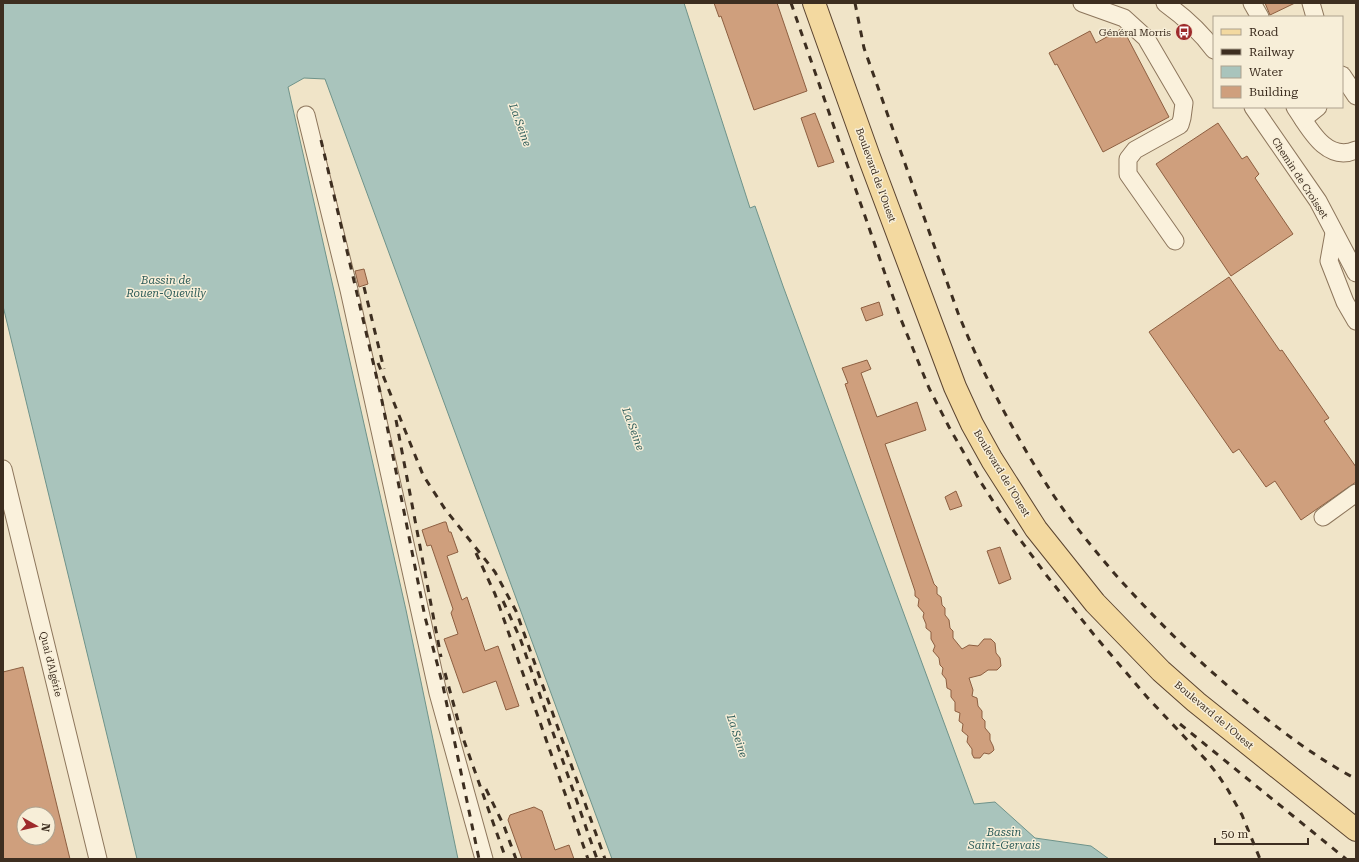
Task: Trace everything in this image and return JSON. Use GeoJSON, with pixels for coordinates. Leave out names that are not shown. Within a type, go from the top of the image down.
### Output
{"type":"FeatureCollection","features":[{"type":"Feature","properties":{"kind":"main road","name":"Boulevard de l'Ouest"},"geometry":{"type":"LineString","coordinates":[[814,3],[872,165],[955,387],[972,424],[992,460],[1036,529],[1095,603],[1161,671],[1196,702],[1356,830]]}},
{"type":"Feature","properties":{"kind":"street"},"geometry":{"type":"LineString","coordinates":[[1082,3],[1124,18],[1146,38],[1184,103],[1180,125],[1135,150],[1128,159],[1128,174],[1175,241]]}},
{"type":"Feature","properties":{"kind":"street"},"geometry":{"type":"LineString","coordinates":[[1252,3],[1259,16]]}},
{"type":"Feature","properties":{"kind":"street"},"geometry":{"type":"LineString","coordinates":[[1311,3],[1315,16]]}},
{"type":"Feature","properties":{"kind":"street"},"geometry":{"type":"LineString","coordinates":[[1175,6],[1212,44]]}},
{"type":"Feature","properties":{"kind":"street"},"geometry":{"type":"LineString","coordinates":[[1343,76],[1356,96]]}},
{"type":"Feature","properties":{"kind":"street","name":"Chemin de Croisset"},"geometry":{"type":"LineString","coordinates":[[1254,108],[1318,201],[1356,273]]}},
{"type":"Feature","properties":{"kind":"street"},"geometry":{"type":"LineString","coordinates":[[1315,108],[1299,113],[1317,139],[1324,146],[1335,152],[1348,153],[1356,150]]}},
{"type":"Feature","properties":{"kind":"street"},"geometry":{"type":"LineString","coordinates":[[306,115],[349,290],[438,694],[484,859]]}},
{"type":"Feature","properties":{"kind":"street"},"geometry":{"type":"LineString","coordinates":[[1334,232],[1328,261],[1345,302],[1356,321]]}},
{"type":"Feature","properties":{"kind":"street","name":"Quai d'Algérie"},"geometry":{"type":"LineString","coordinates":[[3,469],[98,859]]}},
{"type":"Feature","properties":{"kind":"street"},"geometry":{"type":"LineString","coordinates":[[1323,517],[1356,493]]}},
{"type":"Feature","properties":{"kind":"street"},"geometry":{"type":"LineString","coordinates":[[466,794],[472,859]]}},
{"type":"Feature","properties":{"kind":"water"},"geometry":{"type":"Polygon","coordinates":[[[3,3],[684,3],[750,208],[755,206],[783,286],[974,804],[995,802],[1035,838],[1091,846],[1109,859],[612,859],[325,79],[304,78],[288,87],[406,610],[458,859],[137,859],[3,306],[3,3]]]}},
{"type":"Feature","properties":{"kind":"building"},"geometry":{"type":"Polygon","coordinates":[[[714,3],[777,3],[807,91],[754,110],[721,16],[719,17],[714,3]]]}},
{"type":"Feature","properties":{"kind":"building"},"geometry":{"type":"Polygon","coordinates":[[[1265,3],[1295,3],[1270,15],[1265,3]]]}},
{"type":"Feature","properties":{"kind":"building"},"geometry":{"type":"Polygon","coordinates":[[[1121,29],[1124,31],[1169,117],[1103,152],[1057,64],[1055,65],[1049,53],[1090,31],[1096,43],[1121,29]]]}},
{"type":"Feature","properties":{"kind":"building"},"geometry":{"type":"Polygon","coordinates":[[[815,113],[834,162],[818,167],[801,118],[815,113]]]}},
{"type":"Feature","properties":{"kind":"building"},"geometry":{"type":"Polygon","coordinates":[[[1218,123],[1242,159],[1247,156],[1259,174],[1255,178],[1293,234],[1231,276],[1156,164],[1218,123]]]}},
{"type":"Feature","properties":{"kind":"building"},"geometry":{"type":"Polygon","coordinates":[[[364,269],[368,284],[359,287],[355,271],[364,269]]]}},
{"type":"Feature","properties":{"kind":"building"},"geometry":{"type":"Polygon","coordinates":[[[1229,277],[1280,351],[1282,350],[1329,418],[1324,421],[1356,467],[1356,482],[1301,520],[1275,481],[1266,487],[1239,449],[1233,453],[1149,332],[1229,277]]]}},
{"type":"Feature","properties":{"kind":"building"},"geometry":{"type":"Polygon","coordinates":[[[879,302],[883,315],[866,321],[861,308],[879,302]]]}},
{"type":"Feature","properties":{"kind":"building"},"geometry":{"type":"Polygon","coordinates":[[[867,360],[871,369],[861,373],[877,417],[917,402],[926,430],[885,444],[934,584],[937,587],[937,594],[941,597],[942,605],[945,608],[945,615],[949,620],[950,628],[953,631],[953,638],[962,649],[969,645],[978,646],[984,639],[991,639],[995,643],[996,653],[1000,658],[1001,666],[997,670],[988,670],[981,675],[969,678],[973,690],[972,696],[977,698],[978,706],[982,711],[982,718],[985,721],[985,728],[990,734],[990,740],[994,750],[989,754],[984,753],[980,758],[974,758],[972,754],[972,749],[967,742],[968,736],[962,731],[963,724],[959,721],[960,713],[955,711],[955,702],[951,697],[951,690],[947,688],[946,679],[942,674],[943,668],[940,665],[939,658],[933,651],[935,646],[931,639],[931,632],[926,628],[923,617],[924,613],[918,606],[919,599],[915,596],[915,591],[845,384],[848,383],[842,368],[867,360]]]}},
{"type":"Feature","properties":{"kind":"building"},"geometry":{"type":"Polygon","coordinates":[[[956,491],[962,506],[950,510],[945,497],[956,491]]]}},
{"type":"Feature","properties":{"kind":"building"},"geometry":{"type":"Polygon","coordinates":[[[446,522],[449,532],[451,532],[458,552],[447,556],[462,600],[467,597],[485,651],[498,646],[519,706],[506,710],[496,681],[463,693],[444,639],[458,634],[451,613],[453,609],[431,545],[427,546],[422,530],[446,522]]]}},
{"type":"Feature","properties":{"kind":"building"},"geometry":{"type":"Polygon","coordinates":[[[1000,547],[1011,579],[999,584],[987,551],[1000,547]]]}},
{"type":"Feature","properties":{"kind":"building"},"geometry":{"type":"Polygon","coordinates":[[[23,667],[70,859],[3,859],[3,672],[23,667]]]}},
{"type":"Feature","properties":{"kind":"building"},"geometry":{"type":"Polygon","coordinates":[[[534,807],[542,811],[555,850],[569,845],[574,859],[522,859],[508,820],[510,815],[534,807]]]}},
{"type":"Feature","properties":{"kind":"railway"},"geometry":{"type":"LineString","coordinates":[[791,3],[900,317],[929,388],[949,427],[980,481],[1002,515],[1047,576],[1095,636],[1147,697],[1207,761],[1218,775],[1242,815],[1260,859]]}},
{"type":"Feature","properties":{"kind":"railway"},"geometry":{"type":"LineString","coordinates":[[855,3],[864,48],[958,313],[1002,407],[1054,496],[1075,526],[1114,573],[1178,641],[1252,707],[1285,733],[1302,746],[1356,779]]}},
{"type":"Feature","properties":{"kind":"railway"},"geometry":{"type":"LineString","coordinates":[[321,140],[381,396],[425,617],[443,686],[479,859]]}},
{"type":"Feature","properties":{"kind":"railway"},"geometry":{"type":"LineString","coordinates":[[364,287],[384,369]]}},
{"type":"Feature","properties":{"kind":"railway"},"geometry":{"type":"LineString","coordinates":[[378,363],[423,475],[445,509],[495,572],[516,611],[605,859]]}},
{"type":"Feature","properties":{"kind":"railway"},"geometry":{"type":"LineString","coordinates":[[396,420],[441,657]]}},
{"type":"Feature","properties":{"kind":"railway"},"geometry":{"type":"LineString","coordinates":[[476,553],[495,594],[588,859]]}},
{"type":"Feature","properties":{"kind":"railway"},"geometry":{"type":"LineString","coordinates":[[503,601],[520,638],[597,859]]}},
{"type":"Feature","properties":{"kind":"railway"},"geometry":{"type":"LineString","coordinates":[[445,673],[462,735],[506,859]]}},
{"type":"Feature","properties":{"kind":"railway"},"geometry":{"type":"LineString","coordinates":[[1180,724],[1346,859]]}},
{"type":"Feature","properties":{"kind":"railway"},"geometry":{"type":"LineString","coordinates":[[486,789],[504,826],[516,859]]}},
{"type":"Feature","properties":{"kind":"place","name":"Général Morris"},"geometry":{"type":"Point","coordinates":[1184,32]}},
{"type":"Feature","properties":{"kind":"water label","name":"La Seine"},"geometry":{"type":"Point","coordinates":[520,125]}},
{"type":"Feature","properties":{"kind":"water label","name":"Bassin de Rouen-Quevilly"},"geometry":{"type":"Point","coordinates":[166,286]}},
{"type":"Feature","properties":{"kind":"water label","name":"La Seine"},"geometry":{"type":"Point","coordinates":[633,429]}},
{"type":"Feature","properties":{"kind":"water label","name":"La Seine"},"geometry":{"type":"Point","coordinates":[737,736]}},
{"type":"Feature","properties":{"kind":"water label","name":"Bassin Saint-Gervais"},"geometry":{"type":"Point","coordinates":[1004,838]}}]}
